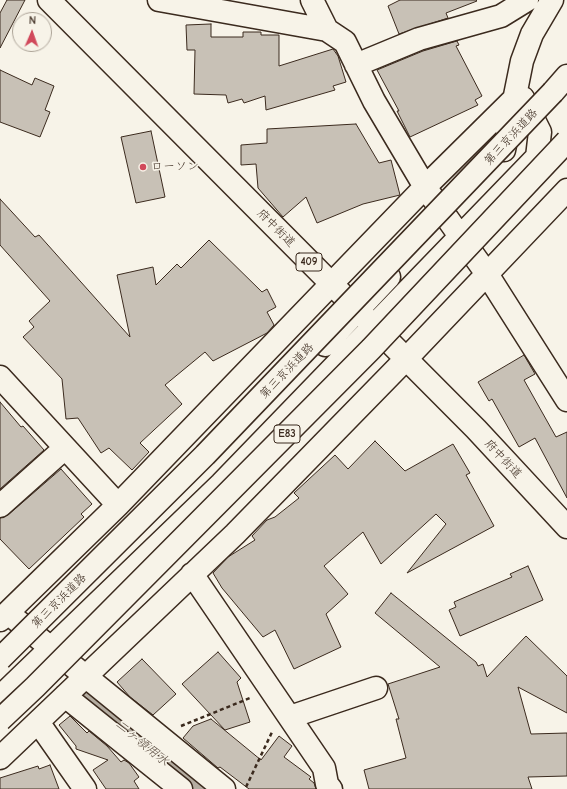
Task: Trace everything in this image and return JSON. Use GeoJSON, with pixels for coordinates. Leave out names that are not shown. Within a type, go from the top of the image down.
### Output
{"type":"FeatureCollection","features":[{"type":"Feature","properties":{"kind":"main road","name":"府中街道"},"geometry":{"type":"LineString","coordinates":[[49,0],[476,429],[567,528]]}},
{"type":"Feature","properties":{"kind":"main road"},"geometry":{"type":"LineString","coordinates":[[159,0],[327,30],[345,42],[374,101],[425,187],[487,274],[567,400]]}},
{"type":"Feature","properties":{"kind":"main road"},"geometry":{"type":"LineString","coordinates":[[312,0],[327,30]]}},
{"type":"Feature","properties":{"kind":"main road"},"geometry":{"type":"LineString","coordinates":[[356,65],[419,39],[502,16],[527,0]]}},
{"type":"Feature","properties":{"kind":"main road"},"geometry":{"type":"LineString","coordinates":[[0,697],[221,484],[366,318],[446,216],[503,157],[522,61],[546,2]]}},
{"type":"Feature","properties":{"kind":"main road","name":"第三京浜道路"},"geometry":{"type":"LineString","coordinates":[[0,659],[205,455],[467,184],[560,84]]}},
{"type":"Feature","properties":{"kind":"main road"},"geometry":{"type":"LineString","coordinates":[[0,667],[366,318],[459,235],[537,157],[540,132],[517,91]]}},
{"type":"Feature","properties":{"kind":"main road"},"geometry":{"type":"LineString","coordinates":[[224,789],[51,648],[33,634],[2,614],[118,505],[332,285],[517,91]]}},
{"type":"Feature","properties":{"kind":"main road"},"geometry":{"type":"LineString","coordinates":[[539,141],[567,148]]}},
{"type":"Feature","properties":{"kind":"main road","name":"E83"},"geometry":{"type":"LineString","coordinates":[[0,720],[41,681],[371,349],[567,141]]}},
{"type":"Feature","properties":{"kind":"main road"},"geometry":{"type":"LineString","coordinates":[[0,758],[192,574],[406,359],[567,190]]}},
{"type":"Feature","properties":{"kind":"main road"},"geometry":{"type":"LineString","coordinates":[[0,377],[118,505]]}},
{"type":"Feature","properties":{"kind":"main road"},"geometry":{"type":"LineString","coordinates":[[0,506],[65,448]]}},
{"type":"Feature","properties":{"kind":"main road"},"geometry":{"type":"LineString","coordinates":[[192,574],[324,768],[329,786]]}},
{"type":"Feature","properties":{"kind":"main road"},"geometry":{"type":"LineString","coordinates":[[286,713],[376,688]]}},
{"type":"Feature","properties":{"kind":"main road"},"geometry":{"type":"LineString","coordinates":[[65,696],[182,789]]}},
{"type":"Feature","properties":{"kind":"main road"},"geometry":{"type":"LineString","coordinates":[[38,722],[85,789]]}},
{"type":"Feature","properties":{"kind":"path"},"geometry":{"type":"LineString","coordinates":[[158,735],[271,689]]}},
{"type":"Feature","properties":{"kind":"path"},"geometry":{"type":"LineString","coordinates":[[245,789],[286,713]]}},
{"type":"Feature","properties":{"kind":"building"},"geometry":{"type":"Polygon","coordinates":[[[7,0],[25,0],[19,12],[12,12],[12,25],[0,48],[0,13],[7,0]]]}},
{"type":"Feature","properties":{"kind":"building"},"geometry":{"type":"Polygon","coordinates":[[[400,0],[477,1],[446,13],[448,18],[399,34],[388,6],[400,0]]]}},
{"type":"Feature","properties":{"kind":"building"},"geometry":{"type":"Polygon","coordinates":[[[211,24],[211,37],[243,37],[243,32],[261,32],[261,35],[279,35],[279,66],[333,49],[338,56],[346,82],[333,86],[335,90],[266,110],[265,96],[244,103],[242,99],[228,103],[226,95],[194,94],[195,50],[187,50],[186,25],[211,24]]]}},
{"type":"Feature","properties":{"kind":"building"},"geometry":{"type":"Polygon","coordinates":[[[457,41],[459,45],[456,46],[482,96],[475,100],[478,105],[410,137],[397,111],[399,111],[377,70],[423,51],[457,41]]]}},
{"type":"Feature","properties":{"kind":"building"},"geometry":{"type":"Polygon","coordinates":[[[0,70],[32,85],[35,78],[54,86],[45,110],[50,112],[40,137],[0,122],[0,70]]]}},
{"type":"Feature","properties":{"kind":"building"},"geometry":{"type":"Polygon","coordinates":[[[356,124],[379,163],[391,160],[400,195],[363,204],[317,223],[306,197],[283,217],[258,188],[256,164],[241,165],[241,145],[267,143],[267,129],[356,124]]]}},
{"type":"Feature","properties":{"kind":"building","name":"ローソン"},"geometry":{"type":"Polygon","coordinates":[[[151,131],[165,197],[136,203],[121,137],[151,131]]]}},
{"type":"Feature","properties":{"kind":"building"},"geometry":{"type":"Polygon","coordinates":[[[0,199],[35,237],[39,235],[130,337],[117,275],[153,267],[156,285],[177,264],[181,268],[209,240],[262,292],[267,289],[276,307],[267,312],[274,325],[267,333],[213,361],[205,352],[165,385],[182,404],[140,443],[149,452],[132,470],[109,448],[101,453],[78,418],[66,419],[62,379],[23,337],[34,327],[29,321],[50,301],[0,245],[0,199]]]}},
{"type":"Feature","properties":{"kind":"building"},"geometry":{"type":"Polygon","coordinates":[[[524,355],[535,374],[524,380],[556,437],[567,432],[567,498],[535,438],[519,447],[492,399],[489,401],[478,382],[524,355]]]}},
{"type":"Feature","properties":{"kind":"building"},"geometry":{"type":"Polygon","coordinates":[[[0,402],[21,427],[23,426],[44,450],[0,489],[0,402]]]}},
{"type":"Feature","properties":{"kind":"building"},"geometry":{"type":"Polygon","coordinates":[[[375,441],[405,471],[453,444],[470,473],[466,475],[494,526],[407,573],[446,524],[436,514],[381,564],[363,532],[324,566],[348,594],[326,614],[341,647],[294,669],[275,630],[263,637],[222,588],[213,573],[228,557],[255,540],[252,536],[267,520],[275,517],[299,498],[294,493],[335,455],[348,469],[375,441]]]}},
{"type":"Feature","properties":{"kind":"building"},"geometry":{"type":"Polygon","coordinates":[[[61,469],[92,504],[81,514],[84,517],[29,569],[0,539],[0,518],[8,515],[61,469]]]}},
{"type":"Feature","properties":{"kind":"building"},"geometry":{"type":"Polygon","coordinates":[[[528,566],[543,600],[460,636],[449,610],[456,607],[454,602],[512,577],[510,574],[528,566]]]}},
{"type":"Feature","properties":{"kind":"building"},"geometry":{"type":"Polygon","coordinates":[[[391,593],[476,662],[478,666],[483,664],[487,677],[526,636],[567,676],[567,713],[518,687],[531,734],[567,733],[567,776],[528,777],[532,789],[369,789],[364,770],[406,758],[396,719],[399,719],[388,684],[440,667],[375,613],[391,593]]]}},
{"type":"Feature","properties":{"kind":"building"},"geometry":{"type":"Polygon","coordinates":[[[218,652],[241,678],[237,682],[250,722],[225,730],[182,684],[218,652]]]}},
{"type":"Feature","properties":{"kind":"building"},"geometry":{"type":"Polygon","coordinates":[[[142,659],[176,694],[153,715],[130,697],[117,682],[142,659]]]}},
{"type":"Feature","properties":{"kind":"building"},"geometry":{"type":"Polygon","coordinates":[[[70,716],[87,733],[89,731],[107,746],[121,762],[124,760],[129,763],[139,777],[134,781],[139,789],[106,789],[93,770],[108,760],[76,749],[76,746],[59,725],[70,716]]]}},
{"type":"Feature","properties":{"kind":"building"},"geometry":{"type":"Polygon","coordinates":[[[211,719],[261,760],[279,736],[292,746],[284,757],[311,777],[309,779],[314,783],[316,789],[249,789],[220,767],[218,768],[183,738],[193,726],[211,719]]]}},
{"type":"Feature","properties":{"kind":"building"},"geometry":{"type":"Polygon","coordinates":[[[50,765],[59,789],[0,789],[0,778],[38,766],[39,769],[50,765]]]}},
{"type":"Feature","properties":{"kind":"waterway","name":"二ヶ領用水"},"geometry":{"type":"LineString","coordinates":[[85,697],[200,789]]}},
{"type":"Feature","properties":{"kind":"place","name":"ローソン"},"geometry":{"type":"Point","coordinates":[143,167]}}]}
